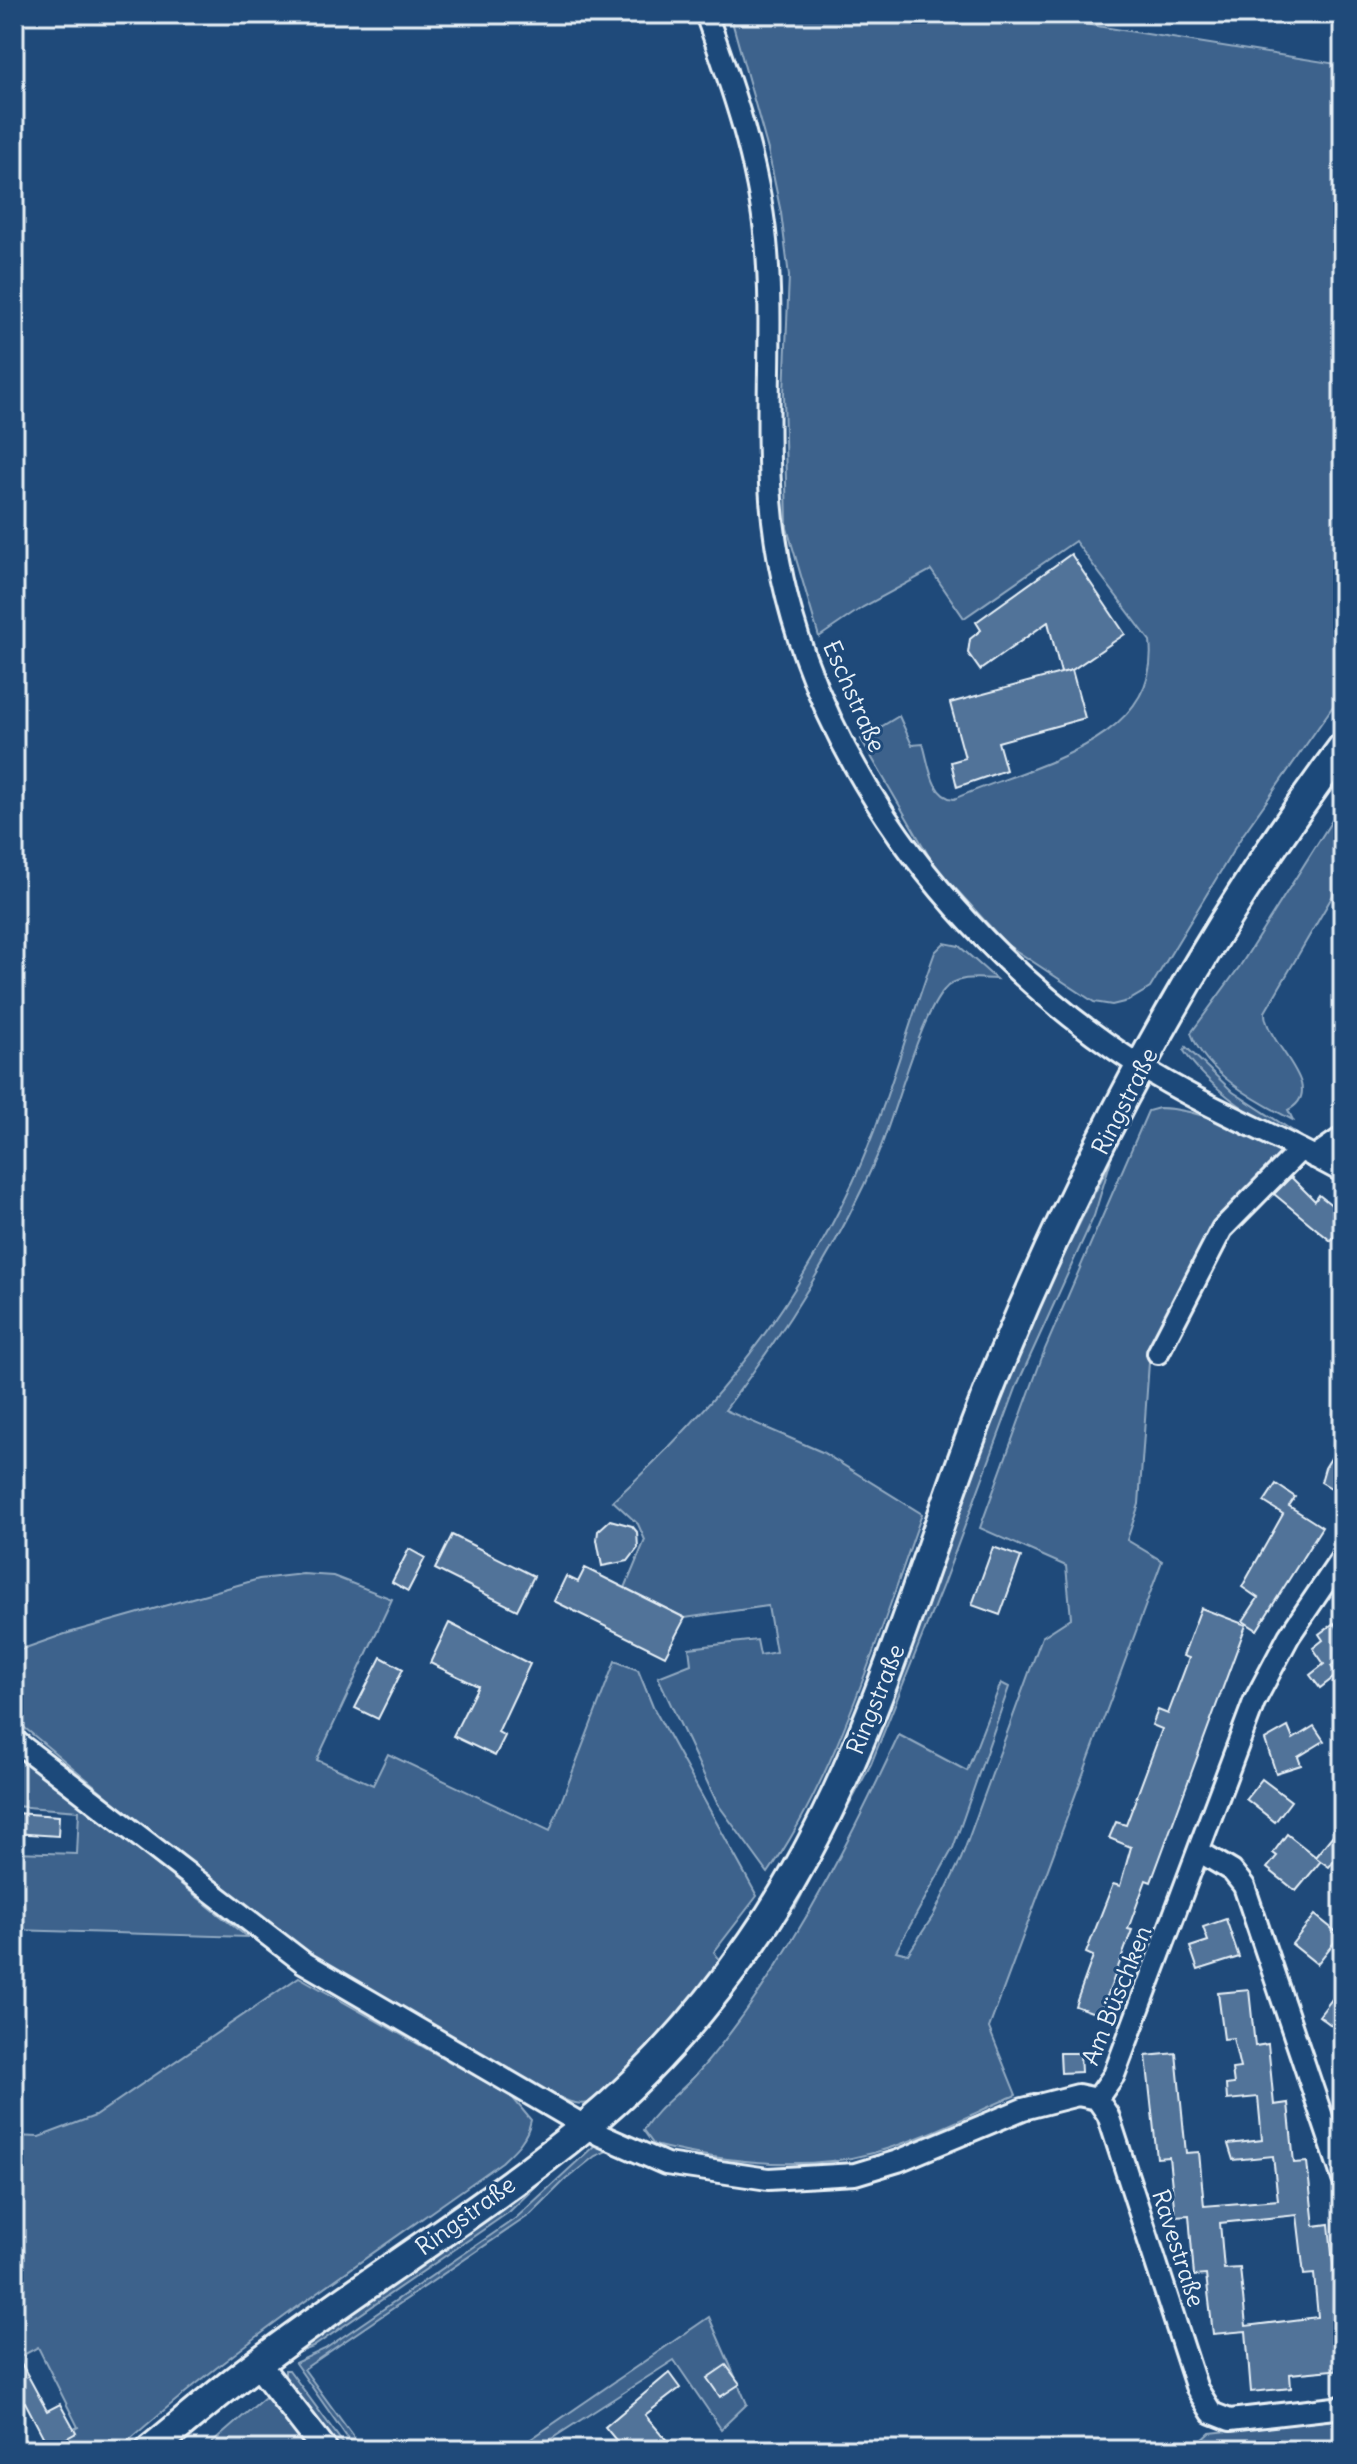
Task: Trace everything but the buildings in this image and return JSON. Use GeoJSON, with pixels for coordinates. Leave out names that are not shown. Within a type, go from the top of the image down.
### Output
{"type":"FeatureCollection","features":[{"type":"Feature","properties":{"kind":"main road","name":"Ringstraße"},"geometry":{"type":"LineString","coordinates":[[150,2450],[257,2363],[587,2125],[639,2076],[723,1980],[774,1909],[832,1803],[872,1712],[1003,1353],[1072,1202],[1141,1066],[1232,911],[1303,800],[1343,747]]}},
{"type":"Feature","properties":{"kind":"street","name":"Eschstraße"},"geometry":{"type":"LineString","coordinates":[[706,14],[734,88],[755,163],[766,242],[770,487],[780,567],[818,687],[865,781],[908,850],[954,910],[1008,965],[1084,1028],[1141,1066],[1343,1172]]}},
{"type":"Feature","properties":{"kind":"street"},"geometry":{"type":"LineString","coordinates":[[1158,1353],[1222,1229],[1307,1154],[1343,1137]]}},
{"type":"Feature","properties":{"kind":"street","name":"Am Büschken"},"geometry":{"type":"LineString","coordinates":[[14,1740],[303,1962],[629,2150],[666,2164],[768,2179],[817,2179],[855,2174],[898,2161],[992,2120],[1053,2101],[1078,2095],[1097,2099],[1114,2075],[1254,1702],[1289,1636],[1342,1562]]}},
{"type":"Feature","properties":{"kind":"street"},"geometry":{"type":"LineString","coordinates":[[1200,1852],[1232,1871],[1244,1886],[1259,1920],[1343,2179]]}},
{"type":"Feature","properties":{"kind":"street","name":"Ravestraße"},"geometry":{"type":"LineString","coordinates":[[1097,2099],[1108,2115],[1197,2389],[1212,2413],[1230,2420],[1343,2407]]}},
{"type":"Feature","properties":{"kind":"street"},"geometry":{"type":"LineString","coordinates":[[257,2363],[325,2450]]}},
{"type":"Feature","properties":{"kind":"shaded area"},"geometry":{"type":"Polygon","coordinates":[[[730,14],[1021,14],[1343,65],[1343,692],[1242,836],[1150,988],[1128,1001],[1112,1005],[1094,1002],[1006,944],[934,865],[861,739],[899,716],[912,745],[923,744],[936,786],[946,797],[954,799],[1050,762],[1083,747],[1112,728],[1134,705],[1148,676],[1150,641],[1075,541],[964,618],[931,570],[863,607],[819,637],[787,528],[784,393],[789,276],[781,213],[768,150],[730,14]]]}},
{"type":"Feature","properties":{"kind":"shaded area"},"geometry":{"type":"Polygon","coordinates":[[[1343,803],[1343,878],[1265,1012],[1267,1024],[1299,1077],[1302,1090],[1299,1101],[1288,1110],[1293,1120],[1248,1095],[1220,1074],[1198,1048],[1191,1033],[1240,966],[1343,803]]]}},
{"type":"Feature","properties":{"kind":"shaded area"},"geometry":{"type":"Polygon","coordinates":[[[944,943],[959,946],[996,979],[968,978],[955,982],[944,990],[935,1004],[917,1044],[878,1154],[846,1222],[790,1318],[725,1410],[822,1452],[922,1514],[856,1700],[815,1792],[768,1873],[717,1803],[658,1677],[691,1664],[689,1648],[757,1640],[760,1655],[776,1652],[768,1606],[685,1618],[625,1588],[645,1540],[638,1524],[613,1501],[720,1392],[778,1315],[804,1273],[865,1154],[935,952],[944,943]]]}},
{"type":"Feature","properties":{"kind":"shaded area"},"geometry":{"type":"Polygon","coordinates":[[[1186,1047],[1233,1092],[1302,1137],[1270,1125],[1221,1091],[1194,1064],[1184,1051],[1186,1047]]]}},
{"type":"Feature","properties":{"kind":"shaded area"},"geometry":{"type":"Polygon","coordinates":[[[1159,1108],[1208,1117],[1284,1153],[1150,1348],[1139,1504],[1127,1540],[1162,1561],[989,2028],[1016,2095],[910,2141],[846,2159],[791,2163],[735,2160],[654,2145],[643,2130],[711,2057],[767,1981],[828,1878],[899,1735],[967,1771],[1001,1683],[1009,1687],[953,1848],[896,1951],[908,1954],[933,1916],[961,1859],[1042,1637],[1071,1618],[1066,1566],[980,1528],[1045,1349],[1148,1111],[1159,1108]]]}},
{"type":"Feature","properties":{"kind":"shaded area"},"geometry":{"type":"Polygon","coordinates":[[[1111,1160],[1094,1216],[1018,1383],[944,1582],[871,1764],[795,1908],[790,1902],[1026,1332],[1111,1160]]]}},
{"type":"Feature","properties":{"kind":"shaded area"},"geometry":{"type":"Polygon","coordinates":[[[303,1574],[333,1576],[392,1599],[317,1760],[373,1785],[388,1754],[550,1831],[615,1661],[638,1670],[653,1707],[757,1896],[714,1952],[724,1965],[599,2101],[587,2104],[568,2101],[523,2083],[314,1963],[229,1897],[14,1719],[14,1652],[65,1634],[259,1579],[303,1574]]]}},
{"type":"Feature","properties":{"kind":"shaded area"},"geometry":{"type":"Polygon","coordinates":[[[14,1753],[247,1937],[14,1930],[14,1852],[77,1854],[79,1811],[14,1806],[14,1753]]]}},
{"type":"Feature","properties":{"kind":"shaded area"},"geometry":{"type":"Polygon","coordinates":[[[299,1977],[512,2097],[531,2120],[524,2138],[502,2162],[258,2336],[118,2450],[35,2450],[78,2427],[38,2347],[14,2360],[14,2136],[39,2137],[95,2116],[299,1977]]]}},
{"type":"Feature","properties":{"kind":"shaded area"},"geometry":{"type":"Polygon","coordinates":[[[595,2145],[614,2148],[595,2156],[531,2214],[304,2369],[363,2450],[356,2450],[295,2363],[325,2349],[516,2218],[595,2145]]]}},
{"type":"Feature","properties":{"kind":"shaded area"},"geometry":{"type":"Polygon","coordinates":[[[562,2161],[509,2212],[313,2347],[292,2355],[562,2161]]]}},
{"type":"Feature","properties":{"kind":"shaded area"},"geometry":{"type":"Polygon","coordinates":[[[709,2317],[747,2404],[721,2429],[674,2360],[534,2450],[515,2450],[709,2317]]]}},
{"type":"Feature","properties":{"kind":"shaded area"},"geometry":{"type":"Polygon","coordinates":[[[285,2370],[289,2370],[348,2450],[337,2450],[285,2380],[285,2370]]]}},
{"type":"Feature","properties":{"kind":"shaded area"},"geometry":{"type":"Polygon","coordinates":[[[265,2397],[279,2408],[312,2450],[204,2450],[265,2397]]]}},
{"type":"Feature","properties":{"kind":"shaded area"},"geometry":{"type":"Polygon","coordinates":[[[1343,2419],[1343,2450],[1164,2450],[1167,2445],[1199,2443],[1210,2433],[1343,2419]]]}}]}
